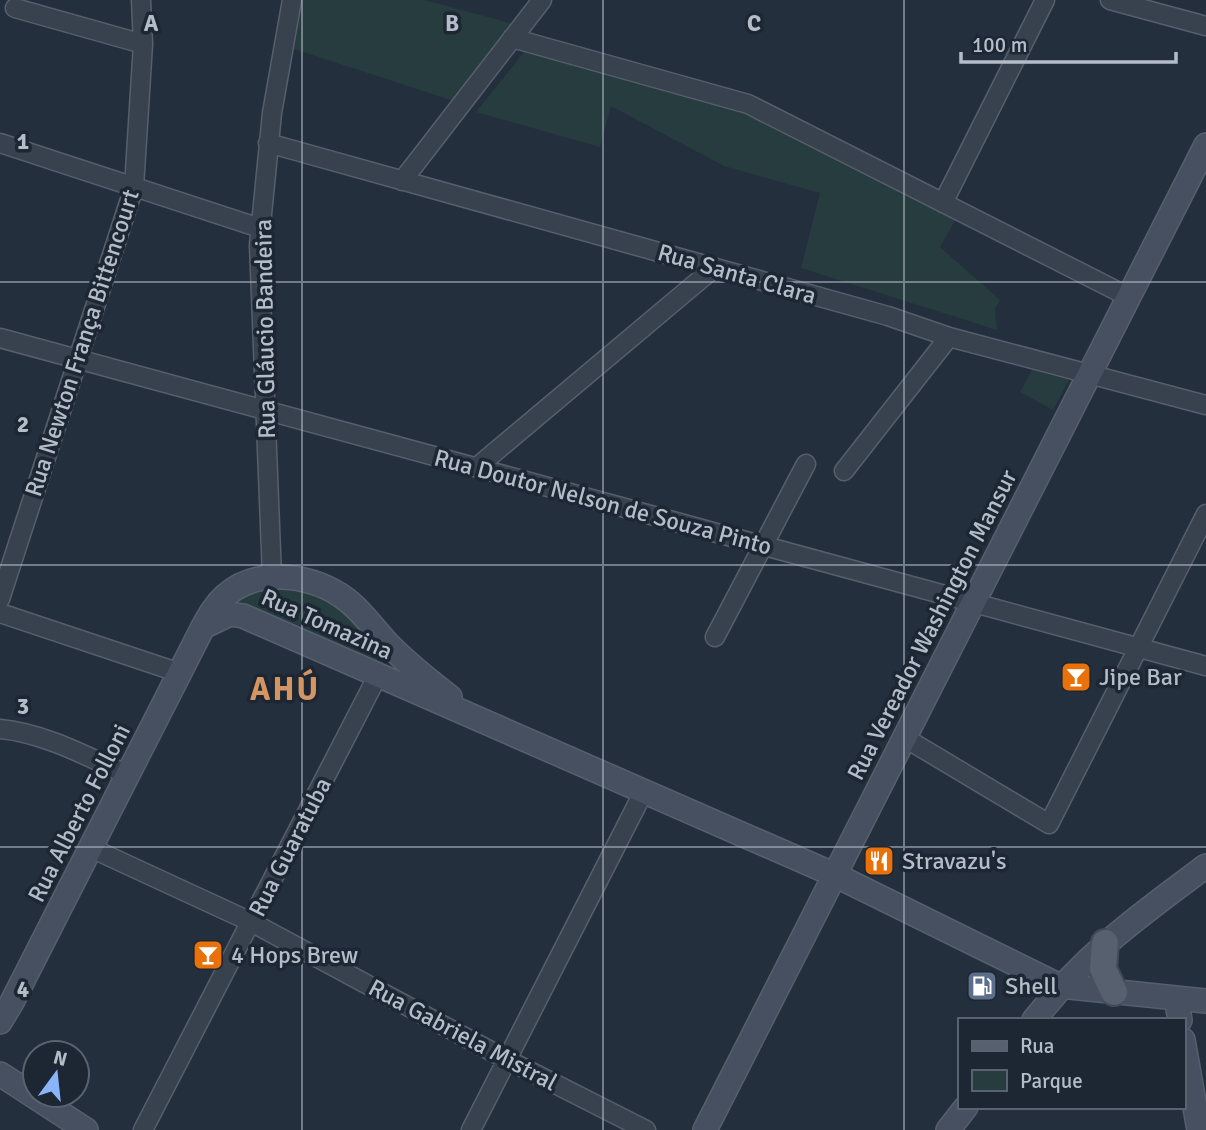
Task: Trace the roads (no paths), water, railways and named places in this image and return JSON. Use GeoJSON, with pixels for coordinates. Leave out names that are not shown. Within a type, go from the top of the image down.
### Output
{"type":"FeatureCollection","features":[{"type":"Feature","properties":{"kind":"main road","name":"Rua Vereador Washington Mansur"},"geometry":{"type":"LineString","coordinates":[[705,1130],[1206,145]]}},
{"type":"Feature","properties":{"kind":"main road","name":"Rua Tomazina"},"geometry":{"type":"LineString","coordinates":[[203,627],[214,607],[240,586],[272,577],[288,577],[327,588],[357,609],[409,664],[455,701],[510,733]]}},
{"type":"Feature","properties":{"kind":"main road","name":"Rua Tomazina"},"geometry":{"type":"LineString","coordinates":[[203,627],[230,614],[243,616],[835,875],[1060,986],[1114,992],[1178,1009],[1206,1001]]}},
{"type":"Feature","properties":{"kind":"main road","name":"Rua Alberto Folloni"},"geometry":{"type":"LineString","coordinates":[[0,1022],[203,627]]}},
{"type":"Feature","properties":{"kind":"main road"},"geometry":{"type":"LineString","coordinates":[[378,675],[387,642]]}},
{"type":"Feature","properties":{"kind":"main road"},"geometry":{"type":"LineString","coordinates":[[1036,1018],[1060,986],[1104,943],[1206,866]]}},
{"type":"Feature","properties":{"kind":"main road"},"geometry":{"type":"LineString","coordinates":[[1104,943],[1103,969],[1114,992]]}},
{"type":"Feature","properties":{"kind":"main road"},"geometry":{"type":"LineString","coordinates":[[1185,1051],[1199,1130]]}},
{"type":"Feature","properties":{"kind":"main road"},"geometry":{"type":"LineString","coordinates":[[0,1074],[86,1130]]}},
{"type":"Feature","properties":{"kind":"main road"},"geometry":{"type":"LineString","coordinates":[[948,1130],[964,1109]]}},
{"type":"Feature","properties":{"kind":"street","name":"Rua Newton França Bittencourt"},"geometry":{"type":"LineString","coordinates":[[0,599],[134,187],[143,44],[141,0]]}},
{"type":"Feature","properties":{"kind":"street","name":"Rua Gláucio Bandeira"},"geometry":{"type":"LineString","coordinates":[[272,577],[259,261],[260,229],[268,143],[292,0]]}},
{"type":"Feature","properties":{"kind":"street"},"geometry":{"type":"LineString","coordinates":[[402,181],[542,0]]}},
{"type":"Feature","properties":{"kind":"street"},"geometry":{"type":"LineString","coordinates":[[943,203],[1045,0]]}},
{"type":"Feature","properties":{"kind":"street"},"geometry":{"type":"LineString","coordinates":[[1110,0],[1206,26]]}},
{"type":"Feature","properties":{"kind":"street"},"geometry":{"type":"LineString","coordinates":[[15,8],[143,44]]}},
{"type":"Feature","properties":{"kind":"street"},"geometry":{"type":"LineString","coordinates":[[512,38],[748,104],[1129,297]]}},
{"type":"Feature","properties":{"kind":"street"},"geometry":{"type":"LineString","coordinates":[[0,143],[260,229]]}},
{"type":"Feature","properties":{"kind":"street","name":"Rua Santa Clara"},"geometry":{"type":"LineString","coordinates":[[268,143],[888,316],[949,337],[1206,405]]}},
{"type":"Feature","properties":{"kind":"street"},"geometry":{"type":"LineString","coordinates":[[477,467],[714,268]]}},
{"type":"Feature","properties":{"kind":"street"},"geometry":{"type":"LineString","coordinates":[[844,471],[949,337]]}},
{"type":"Feature","properties":{"kind":"street","name":"Rua Doutor Nelson de Souza Pinto"},"geometry":{"type":"LineString","coordinates":[[0,338],[1206,666]]}},
{"type":"Feature","properties":{"kind":"street"},"geometry":{"type":"LineString","coordinates":[[715,637],[806,464]]}},
{"type":"Feature","properties":{"kind":"street"},"geometry":{"type":"LineString","coordinates":[[905,738],[1049,824],[1206,514]]}},
{"type":"Feature","properties":{"kind":"street"},"geometry":{"type":"LineString","coordinates":[[0,613],[180,673]]}},
{"type":"Feature","properties":{"kind":"street","name":"Rua Guaratuba"},"geometry":{"type":"LineString","coordinates":[[143,1130],[378,675]]}},
{"type":"Feature","properties":{"kind":"street"},"geometry":{"type":"LineString","coordinates":[[0,729],[41,738],[128,775]]}},
{"type":"Feature","properties":{"kind":"street"},"geometry":{"type":"LineString","coordinates":[[471,1130],[644,791]]}},
{"type":"Feature","properties":{"kind":"street","name":"Rua Gabriela Mistral"},"geometry":{"type":"LineString","coordinates":[[90,848],[251,922],[646,1130]]}},
{"type":"Feature","properties":{"kind":"place","name":"Jipe Bar"},"geometry":{"type":"Point","coordinates":[1076,677]}},
{"type":"Feature","properties":{"kind":"place","name":"Stravazu's"},"geometry":{"type":"Point","coordinates":[879,861]}},
{"type":"Feature","properties":{"kind":"place","name":"4 Hops Brew"},"geometry":{"type":"Point","coordinates":[208,955]}},
{"type":"Feature","properties":{"kind":"place","name":"Shell"},"geometry":{"type":"Point","coordinates":[982,986]}},
{"type":"Feature","properties":{"kind":"district","name":"AHÚ"},"geometry":{"type":"Point","coordinates":[285,689]}}]}
